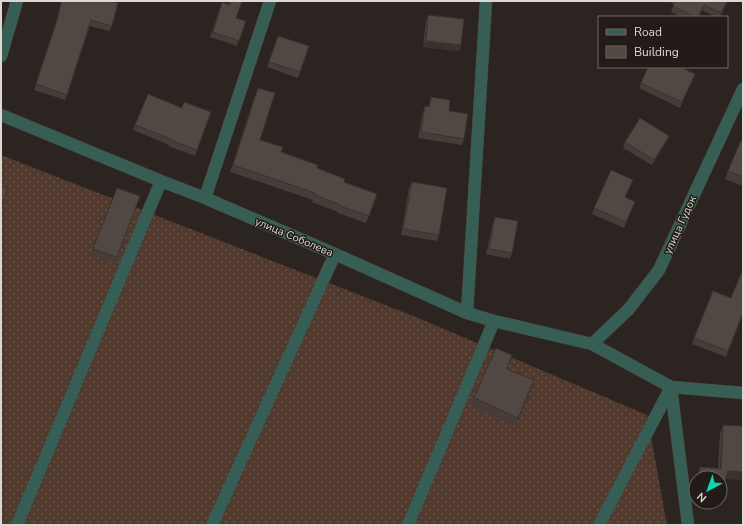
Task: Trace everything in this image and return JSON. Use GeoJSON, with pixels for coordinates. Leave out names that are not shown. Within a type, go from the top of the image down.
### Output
{"type":"FeatureCollection","features":[{"type":"Feature","properties":{"kind":"street"},"geometry":{"type":"LineString","coordinates":[[1,56],[17,1]]}},
{"type":"Feature","properties":{"kind":"street"},"geometry":{"type":"LineString","coordinates":[[205,198],[270,1]]}},
{"type":"Feature","properties":{"kind":"street"},"geometry":{"type":"LineString","coordinates":[[467,314],[486,1]]}},
{"type":"Feature","properties":{"kind":"street","name":"улица Гудок"},"geometry":{"type":"LineString","coordinates":[[592,344],[628,310],[659,270],[743,89]]}},
{"type":"Feature","properties":{"kind":"street","name":"улица Соболева"},"geometry":{"type":"LineString","coordinates":[[1,115],[205,198],[335,254],[467,314],[592,344],[671,387]]}},
{"type":"Feature","properties":{"kind":"street"},"geometry":{"type":"LineString","coordinates":[[17,525],[161,181]]}},
{"type":"Feature","properties":{"kind":"street"},"geometry":{"type":"LineString","coordinates":[[212,525],[335,254]]}},
{"type":"Feature","properties":{"kind":"street"},"geometry":{"type":"LineString","coordinates":[[408,525],[494,321]]}},
{"type":"Feature","properties":{"kind":"street"},"geometry":{"type":"LineString","coordinates":[[671,387],[743,393]]}},
{"type":"Feature","properties":{"kind":"street"},"geometry":{"type":"LineString","coordinates":[[599,525],[671,387]]}},
{"type":"Feature","properties":{"kind":"street"},"geometry":{"type":"LineString","coordinates":[[671,387],[688,525]]}},
{"type":"Feature","properties":{"kind":"shaded area"},"geometry":{"type":"Polygon","coordinates":[[[1,155],[416,317],[647,415],[667,525],[1,525],[1,155]]]}},
{"type":"Feature","properties":{"kind":"building"},"geometry":{"type":"Polygon","coordinates":[[[62,1],[110,1],[118,3],[112,26],[91,20],[67,95],[36,84],[62,1]]]}},
{"type":"Feature","properties":{"kind":"building"},"geometry":{"type":"Polygon","coordinates":[[[230,1],[242,1],[236,18],[246,21],[239,41],[213,32],[222,2],[230,5],[230,1]]]}},
{"type":"Feature","properties":{"kind":"building"},"geometry":{"type":"Polygon","coordinates":[[[675,1],[727,1],[721,13],[704,5],[698,16],[693,16],[673,6],[675,1]]]}},
{"type":"Feature","properties":{"kind":"building"},"geometry":{"type":"Polygon","coordinates":[[[428,15],[464,19],[461,45],[426,41],[428,15]]]}},
{"type":"Feature","properties":{"kind":"building"},"geometry":{"type":"Polygon","coordinates":[[[278,36],[309,46],[300,72],[269,62],[278,36]]]}},
{"type":"Feature","properties":{"kind":"building"},"geometry":{"type":"Polygon","coordinates":[[[648,68],[682,68],[695,74],[682,102],[641,83],[648,68]]]}},
{"type":"Feature","properties":{"kind":"building"},"geometry":{"type":"Polygon","coordinates":[[[258,88],[275,93],[260,140],[283,147],[281,152],[318,165],[317,168],[345,179],[344,182],[377,194],[369,216],[340,206],[341,205],[315,195],[315,193],[233,165],[258,88]]]}},
{"type":"Feature","properties":{"kind":"building"},"geometry":{"type":"Polygon","coordinates":[[[148,94],[182,108],[184,102],[211,112],[197,150],[135,125],[148,94]]]}},
{"type":"Feature","properties":{"kind":"building"},"geometry":{"type":"Polygon","coordinates":[[[431,97],[450,100],[449,111],[468,114],[464,139],[421,132],[425,106],[430,107],[431,97]]]}},
{"type":"Feature","properties":{"kind":"building"},"geometry":{"type":"Polygon","coordinates":[[[640,118],[669,136],[654,160],[625,142],[640,118]]]}},
{"type":"Feature","properties":{"kind":"building"},"geometry":{"type":"Polygon","coordinates":[[[741,140],[743,140],[743,177],[728,171],[741,140]]]}},
{"type":"Feature","properties":{"kind":"building"},"geometry":{"type":"Polygon","coordinates":[[[611,170],[633,180],[625,197],[635,202],[626,222],[594,208],[611,170]]]}},
{"type":"Feature","properties":{"kind":"building"},"geometry":{"type":"Polygon","coordinates":[[[412,182],[447,188],[439,235],[403,229],[412,182]]]}},
{"type":"Feature","properties":{"kind":"building"},"geometry":{"type":"Polygon","coordinates":[[[1,186],[8,189],[1,207],[1,186]]]}},
{"type":"Feature","properties":{"kind":"building"},"geometry":{"type":"Polygon","coordinates":[[[117,188],[140,196],[117,257],[93,249],[117,188]]]}},
{"type":"Feature","properties":{"kind":"building"},"geometry":{"type":"Polygon","coordinates":[[[495,217],[518,221],[512,253],[489,249],[495,217]]]}},
{"type":"Feature","properties":{"kind":"building"},"geometry":{"type":"Polygon","coordinates":[[[743,269],[743,313],[728,351],[694,338],[713,291],[731,298],[743,269]]]}},
{"type":"Feature","properties":{"kind":"building"},"geometry":{"type":"Polygon","coordinates":[[[496,348],[512,355],[507,369],[534,380],[518,418],[474,398],[496,348]]]}},
{"type":"Feature","properties":{"kind":"building"},"geometry":{"type":"Polygon","coordinates":[[[723,425],[743,426],[743,472],[728,470],[700,470],[700,467],[721,469],[723,425]]]}}]}
